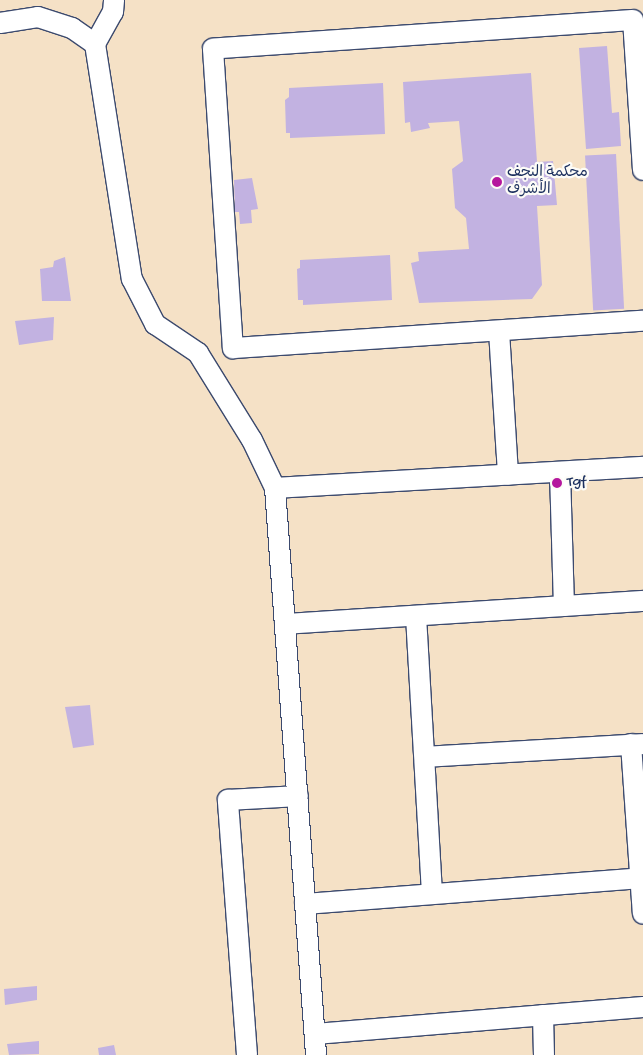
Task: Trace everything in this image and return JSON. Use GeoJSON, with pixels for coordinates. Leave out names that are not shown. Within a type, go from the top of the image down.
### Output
{"type":"FeatureCollection","features":[{"type":"Feature","properties":{"kind":"street"},"geometry":{"type":"LineString","coordinates":[[114,0],[113,12],[95,44],[132,279],[155,324],[198,353],[252,440],[276,488],[316,1055]]}},
{"type":"Feature","properties":{"kind":"street"},"geometry":{"type":"LineString","coordinates":[[0,23],[38,17],[72,28],[95,44]]}},
{"type":"Feature","properties":{"kind":"street"},"geometry":{"type":"LineString","coordinates":[[643,170],[633,20],[213,49],[233,348],[643,321]]}},
{"type":"Feature","properties":{"kind":"street"},"geometry":{"type":"LineString","coordinates":[[499,330],[508,475]]}},
{"type":"Feature","properties":{"kind":"street"},"geometry":{"type":"LineString","coordinates":[[276,488],[643,467]]}},
{"type":"Feature","properties":{"kind":"street"},"geometry":{"type":"LineString","coordinates":[[560,472],[564,606]]}},
{"type":"Feature","properties":{"kind":"street"},"geometry":{"type":"LineString","coordinates":[[285,624],[643,601]]}},
{"type":"Feature","properties":{"kind":"street"},"geometry":{"type":"LineString","coordinates":[[416,616],[432,894]]}},
{"type":"Feature","properties":{"kind":"street"},"geometry":{"type":"LineString","coordinates":[[424,757],[637,744],[640,878],[643,914]]}},
{"type":"Feature","properties":{"kind":"street"},"geometry":{"type":"LineString","coordinates":[[247,1055],[228,800],[298,796]]}},
{"type":"Feature","properties":{"kind":"street"},"geometry":{"type":"LineString","coordinates":[[306,904],[640,878]]}},
{"type":"Feature","properties":{"kind":"street"},"geometry":{"type":"LineString","coordinates":[[315,1034],[643,1007]]}},
{"type":"Feature","properties":{"kind":"street"},"geometry":{"type":"LineString","coordinates":[[542,1015],[544,1055]]}},
{"type":"Feature","properties":{"kind":"building"},"geometry":{"type":"Polygon","coordinates":[[[607,46],[612,113],[619,112],[621,146],[586,149],[579,48],[607,46]]]}},
{"type":"Feature","properties":{"kind":"building"},"geometry":{"type":"Polygon","coordinates":[[[531,73],[537,162],[553,161],[557,205],[537,206],[542,285],[532,299],[419,303],[411,263],[419,261],[418,252],[469,249],[466,218],[455,208],[452,169],[463,161],[459,121],[428,123],[430,128],[411,132],[410,122],[405,123],[403,82],[531,73]]]}},
{"type":"Feature","properties":{"kind":"building"},"geometry":{"type":"Polygon","coordinates":[[[383,83],[385,134],[290,138],[290,133],[286,133],[285,100],[289,97],[289,88],[383,83]]]}},
{"type":"Feature","properties":{"kind":"building"},"geometry":{"type":"Polygon","coordinates":[[[616,154],[624,309],[593,310],[585,156],[616,154]]]}},
{"type":"Feature","properties":{"kind":"building"},"geometry":{"type":"Polygon","coordinates":[[[252,178],[258,209],[251,210],[252,223],[240,224],[239,212],[235,212],[234,180],[252,178]]]}},
{"type":"Feature","properties":{"kind":"building"},"geometry":{"type":"Polygon","coordinates":[[[390,255],[392,300],[303,305],[303,300],[298,300],[297,269],[300,268],[300,260],[390,255]]]}},
{"type":"Feature","properties":{"kind":"building"},"geometry":{"type":"Polygon","coordinates":[[[65,257],[71,301],[42,301],[40,269],[53,267],[54,261],[65,257]]]}},
{"type":"Feature","properties":{"kind":"building"},"geometry":{"type":"Polygon","coordinates":[[[54,317],[53,340],[19,345],[15,321],[54,317]]]}},
{"type":"Feature","properties":{"kind":"building"},"geometry":{"type":"Polygon","coordinates":[[[90,705],[94,745],[73,748],[65,707],[90,705]]]}},
{"type":"Feature","properties":{"kind":"building"},"geometry":{"type":"Polygon","coordinates":[[[37,986],[37,1000],[5,1005],[4,989],[37,986]]]}},
{"type":"Feature","properties":{"kind":"building"},"geometry":{"type":"Polygon","coordinates":[[[39,1041],[39,1054],[9,1055],[7,1044],[39,1041]]]}},
{"type":"Feature","properties":{"kind":"building"},"geometry":{"type":"Polygon","coordinates":[[[114,1045],[116,1055],[99,1055],[98,1048],[114,1045]]]}},
{"type":"Feature","properties":{"kind":"place","name":"محكمة النجف الأشرف"},"geometry":{"type":"Point","coordinates":[497,182]}},
{"type":"Feature","properties":{"kind":"place","name":"Tgf"},"geometry":{"type":"Point","coordinates":[557,483]}}]}
